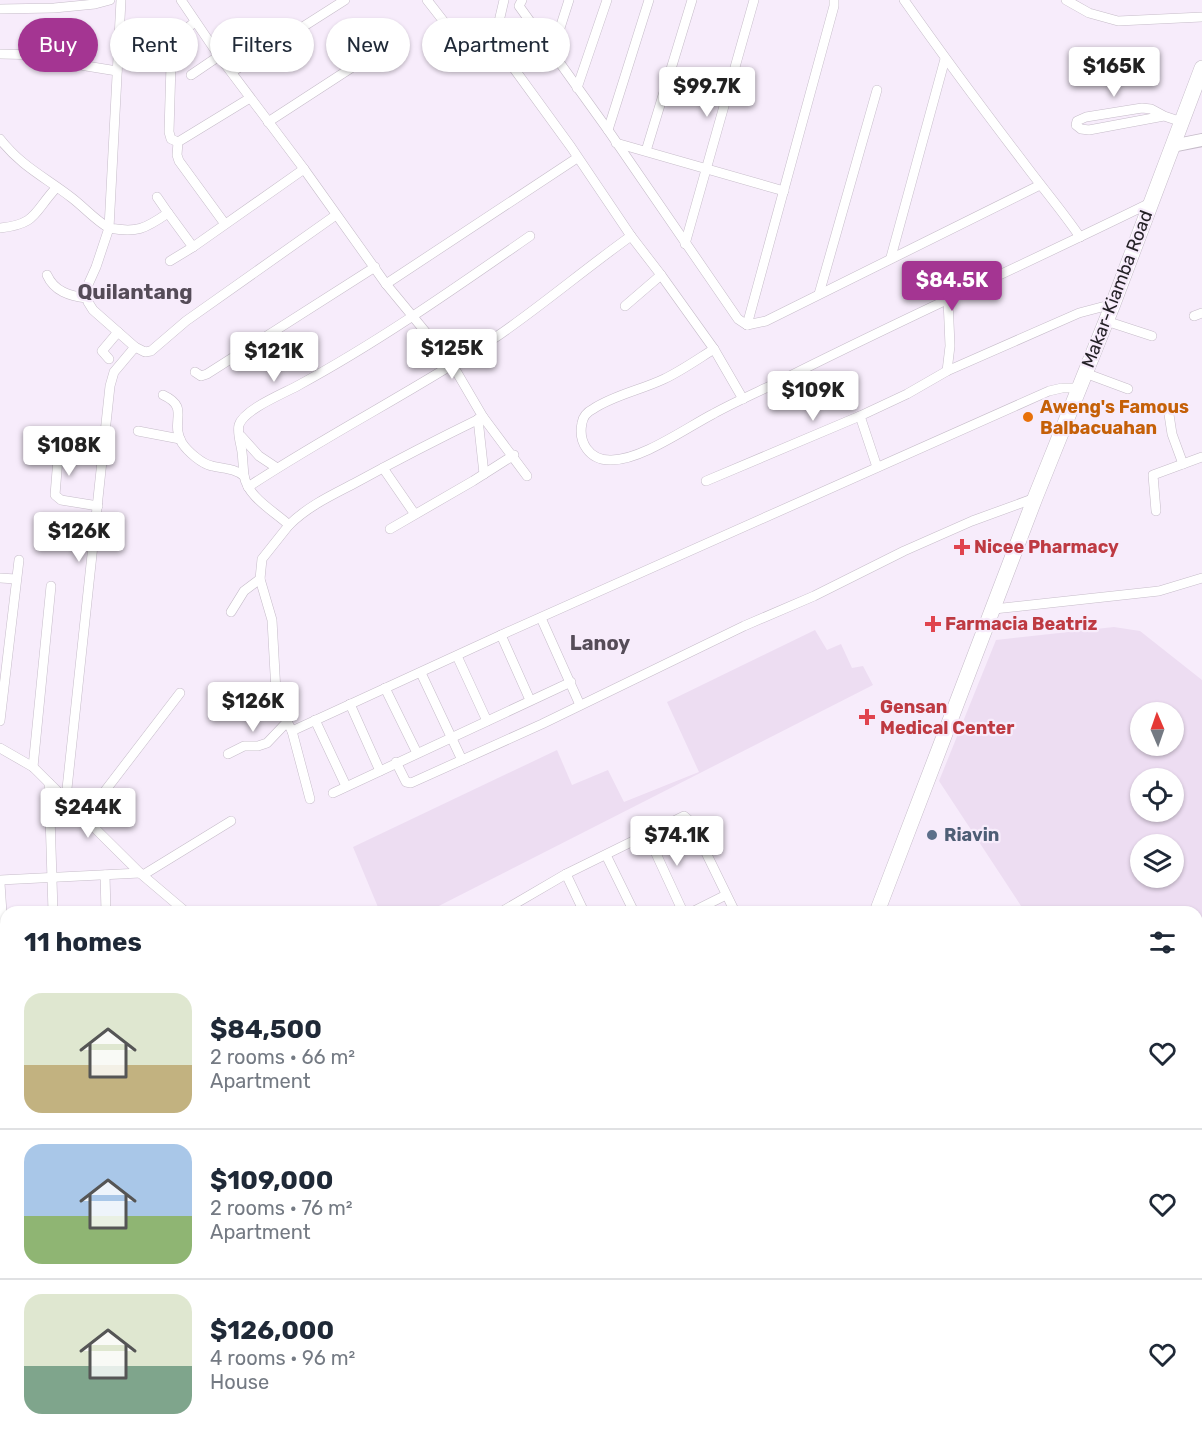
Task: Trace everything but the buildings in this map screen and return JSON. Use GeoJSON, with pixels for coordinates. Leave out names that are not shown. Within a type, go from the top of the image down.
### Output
{"type":"FeatureCollection","features":[{"type":"Feature","properties":{"kind":"main road","name":"Makar-Kiamba Road"},"geometry":{"type":"LineString","coordinates":[[879,906],[1202,68]]}},
{"type":"Feature","properties":{"kind":"street"},"geometry":{"type":"LineString","coordinates":[[0,9],[54,8],[95,4],[110,0]]}},
{"type":"Feature","properties":{"kind":"street"},"geometry":{"type":"LineString","coordinates":[[120,18],[121,0]]}},
{"type":"Feature","properties":{"kind":"street"},"geometry":{"type":"LineString","coordinates":[[181,0],[192,18]]}},
{"type":"Feature","properties":{"kind":"street"},"geometry":{"type":"LineString","coordinates":[[314,20],[345,0]]}},
{"type":"Feature","properties":{"kind":"street"},"geometry":{"type":"LineString","coordinates":[[427,0],[441,18]]}},
{"type":"Feature","properties":{"kind":"street"},"geometry":{"type":"LineString","coordinates":[[500,18],[504,0]]}},
{"type":"Feature","properties":{"kind":"street"},"geometry":{"type":"LineString","coordinates":[[563,18],[569,0]]}},
{"type":"Feature","properties":{"kind":"street"},"geometry":{"type":"LineString","coordinates":[[577,88],[607,0]]}},
{"type":"Feature","properties":{"kind":"street"},"geometry":{"type":"LineString","coordinates":[[608,130],[649,0]]}},
{"type":"Feature","properties":{"kind":"street"},"geometry":{"type":"LineString","coordinates":[[646,151],[692,0]]}},
{"type":"Feature","properties":{"kind":"street"},"geometry":{"type":"LineString","coordinates":[[685,244],[754,0]]}},
{"type":"Feature","properties":{"kind":"street"},"geometry":{"type":"LineString","coordinates":[[747,325],[834,0]]}},
{"type":"Feature","properties":{"kind":"street"},"geometry":{"type":"LineString","coordinates":[[904,0],[1080,237]]}},
{"type":"Feature","properties":{"kind":"street"},"geometry":{"type":"LineString","coordinates":[[1066,0],[1089,13],[1119,21],[1202,16]]}},
{"type":"Feature","properties":{"kind":"street"},"geometry":{"type":"LineString","coordinates":[[519,2],[529,18]]}},
{"type":"Feature","properties":{"kind":"street"},"geometry":{"type":"LineString","coordinates":[[198,26],[210,43]]}},
{"type":"Feature","properties":{"kind":"street"},"geometry":{"type":"LineString","coordinates":[[0,54],[61,57],[80,65],[110,70]]}},
{"type":"Feature","properties":{"kind":"street"},"geometry":{"type":"LineString","coordinates":[[891,257],[945,58]]}},
{"type":"Feature","properties":{"kind":"street"},"geometry":{"type":"LineString","coordinates":[[191,75],[210,62]]}},
{"type":"Feature","properties":{"kind":"street"},"geometry":{"type":"LineString","coordinates":[[117,72],[109,228],[87,287],[87,298],[93,310],[135,347],[145,352],[151,351],[186,321],[336,215]]}},
{"type":"Feature","properties":{"kind":"street"},"geometry":{"type":"LineString","coordinates":[[171,72],[169,136],[178,142]]}},
{"type":"Feature","properties":{"kind":"street"},"geometry":{"type":"LineString","coordinates":[[232,72],[386,284],[452,364],[481,418],[514,455],[527,476]]}},
{"type":"Feature","properties":{"kind":"street"},"geometry":{"type":"LineString","coordinates":[[268,122],[345,72]]}},
{"type":"Feature","properties":{"kind":"street"},"geometry":{"type":"LineString","coordinates":[[517,72],[631,236],[714,349],[742,399]]}},
{"type":"Feature","properties":{"kind":"street"},"geometry":{"type":"LineString","coordinates":[[566,72],[738,320],[747,325],[766,321],[1040,185]]}},
{"type":"Feature","properties":{"kind":"street"},"geometry":{"type":"LineString","coordinates":[[819,294],[877,90]]}},
{"type":"Feature","properties":{"kind":"street"},"geometry":{"type":"LineString","coordinates":[[178,142],[250,98]]}},
{"type":"Feature","properties":{"kind":"street"},"geometry":{"type":"LineString","coordinates":[[1164,116],[1089,130],[1081,129],[1076,125],[1077,121],[1086,117],[1142,108],[1151,109],[1182,122]]}},
{"type":"Feature","properties":{"kind":"street"},"geometry":{"type":"LineString","coordinates":[[0,139],[12,155],[109,228],[135,231],[147,227],[168,213]]}},
{"type":"Feature","properties":{"kind":"street"},"geometry":{"type":"LineString","coordinates":[[1172,146],[1202,140]]}},
{"type":"Feature","properties":{"kind":"street"},"geometry":{"type":"LineString","coordinates":[[178,142],[179,161],[225,224]]}},
{"type":"Feature","properties":{"kind":"street"},"geometry":{"type":"LineString","coordinates":[[616,144],[784,191]]}},
{"type":"Feature","properties":{"kind":"street"},"geometry":{"type":"LineString","coordinates":[[386,284],[577,158]]}},
{"type":"Feature","properties":{"kind":"street"},"geometry":{"type":"LineString","coordinates":[[170,261],[304,169]]}},
{"type":"Feature","properties":{"kind":"street"},"geometry":{"type":"LineString","coordinates":[[0,228],[17,226],[29,221],[56,188]]}},
{"type":"Feature","properties":{"kind":"street"},"geometry":{"type":"LineString","coordinates":[[157,197],[193,247]]}},
{"type":"Feature","properties":{"kind":"street"},"geometry":{"type":"LineString","coordinates":[[714,349],[665,379],[593,408],[582,422],[584,445],[588,453],[597,458],[610,460],[643,452],[742,399],[1150,203]]}},
{"type":"Feature","properties":{"kind":"street"},"geometry":{"type":"LineString","coordinates":[[289,525],[248,487],[244,476],[239,434],[239,426],[243,419],[258,406],[302,384],[412,317],[530,236]]}},
{"type":"Feature","properties":{"kind":"street"},"geometry":{"type":"LineString","coordinates":[[248,487],[500,334],[631,236]]}},
{"type":"Feature","properties":{"kind":"street"},"geometry":{"type":"LineString","coordinates":[[195,372],[203,376],[227,363],[375,267]]}},
{"type":"Feature","properties":{"kind":"street"},"geometry":{"type":"LineString","coordinates":[[625,306],[661,274]]}},
{"type":"Feature","properties":{"kind":"street"},"geometry":{"type":"LineString","coordinates":[[47,275],[51,284],[61,292],[87,298]]}},
{"type":"Feature","properties":{"kind":"street"},"geometry":{"type":"LineString","coordinates":[[947,371],[950,346],[948,299]]}},
{"type":"Feature","properties":{"kind":"street"},"geometry":{"type":"LineString","coordinates":[[706,481],[860,416],[907,394],[947,371],[1079,313],[1113,304]]}},
{"type":"Feature","properties":{"kind":"street"},"geometry":{"type":"LineString","coordinates":[[1106,321],[1152,336]]}},
{"type":"Feature","properties":{"kind":"street"},"geometry":{"type":"LineString","coordinates":[[109,359],[102,351],[118,332]]}},
{"type":"Feature","properties":{"kind":"street"},"geometry":{"type":"LineString","coordinates":[[66,798],[110,386],[114,372],[135,347]]}},
{"type":"Feature","properties":{"kind":"street"},"geometry":{"type":"LineString","coordinates":[[1085,373],[1128,389]]}},
{"type":"Feature","properties":{"kind":"street"},"geometry":{"type":"LineString","coordinates":[[228,754],[244,746],[267,744],[290,727],[315,720],[1056,389],[1079,387]]}},
{"type":"Feature","properties":{"kind":"street"},"geometry":{"type":"LineString","coordinates":[[163,394],[175,400],[178,405],[180,439],[190,452],[206,464],[237,471],[244,476]]}},
{"type":"Feature","properties":{"kind":"street"},"geometry":{"type":"LineString","coordinates":[[1168,408],[1172,434],[1183,464]]}},
{"type":"Feature","properties":{"kind":"street"},"geometry":{"type":"LineString","coordinates":[[860,416],[877,467]]}},
{"type":"Feature","properties":{"kind":"street"},"geometry":{"type":"LineString","coordinates":[[310,799],[290,727],[280,708],[276,692],[272,620],[260,579],[262,559],[289,525],[316,504],[481,418]]}},
{"type":"Feature","properties":{"kind":"street"},"geometry":{"type":"LineString","coordinates":[[481,418],[484,474]]}},
{"type":"Feature","properties":{"kind":"street"},"geometry":{"type":"LineString","coordinates":[[138,431],[180,439]]}},
{"type":"Feature","properties":{"kind":"street"},"geometry":{"type":"LineString","coordinates":[[60,434],[55,495],[61,500],[98,506]]}},
{"type":"Feature","properties":{"kind":"street"},"geometry":{"type":"LineString","coordinates":[[239,434],[259,456],[277,468]]}},
{"type":"Feature","properties":{"kind":"street"},"geometry":{"type":"LineString","coordinates":[[390,529],[514,455]]}},
{"type":"Feature","properties":{"kind":"street"},"geometry":{"type":"LineString","coordinates":[[1156,512],[1153,475],[1202,457]]}},
{"type":"Feature","properties":{"kind":"street"},"geometry":{"type":"LineString","coordinates":[[383,468],[414,513]]}},
{"type":"Feature","properties":{"kind":"street"},"geometry":{"type":"LineString","coordinates":[[396,762],[406,782],[409,783],[580,705],[744,626],[814,596],[904,551],[972,521],[1035,498]]}},
{"type":"Feature","properties":{"kind":"street"},"geometry":{"type":"LineString","coordinates":[[0,722],[19,560]]}},
{"type":"Feature","properties":{"kind":"street"},"geometry":{"type":"LineString","coordinates":[[0,578],[16,579]]}},
{"type":"Feature","properties":{"kind":"street"},"geometry":{"type":"LineString","coordinates":[[994,609],[1159,591],[1202,578]]}},
{"type":"Feature","properties":{"kind":"street"},"geometry":{"type":"LineString","coordinates":[[231,612],[244,591],[260,579]]}},
{"type":"Feature","properties":{"kind":"street"},"geometry":{"type":"LineString","coordinates":[[33,767],[51,585]]}},
{"type":"Feature","properties":{"kind":"street"},"geometry":{"type":"LineString","coordinates":[[541,618],[580,705]]}},
{"type":"Feature","properties":{"kind":"street"},"geometry":{"type":"LineString","coordinates":[[501,635],[530,700]]}},
{"type":"Feature","properties":{"kind":"street"},"geometry":{"type":"LineString","coordinates":[[457,656],[487,721]]}},
{"type":"Feature","properties":{"kind":"street"},"geometry":{"type":"LineString","coordinates":[[421,673],[462,760]]}},
{"type":"Feature","properties":{"kind":"street"},"geometry":{"type":"LineString","coordinates":[[333,793],[571,682]]}},
{"type":"Feature","properties":{"kind":"street"},"geometry":{"type":"LineString","coordinates":[[385,688],[417,753]]}},
{"type":"Feature","properties":{"kind":"street"},"geometry":{"type":"LineString","coordinates":[[85,817],[180,693]]}},
{"type":"Feature","properties":{"kind":"street"},"geometry":{"type":"LineString","coordinates":[[350,704],[380,771]]}},
{"type":"Feature","properties":{"kind":"street"},"geometry":{"type":"LineString","coordinates":[[315,720],[346,786]]}},
{"type":"Feature","properties":{"kind":"street"},"geometry":{"type":"LineString","coordinates":[[0,748],[33,767],[141,874],[178,906]]}},
{"type":"Feature","properties":{"kind":"street"},"geometry":{"type":"LineString","coordinates":[[49,783],[53,906]]}},
{"type":"Feature","properties":{"kind":"street"},"geometry":{"type":"LineString","coordinates":[[511,906],[566,874],[684,816],[691,822],[732,906]]}},
{"type":"Feature","properties":{"kind":"street"},"geometry":{"type":"LineString","coordinates":[[2,906],[0,881],[141,874],[231,821]]}},
{"type":"Feature","properties":{"kind":"street"},"geometry":{"type":"LineString","coordinates":[[646,834],[680,906]]}},
{"type":"Feature","properties":{"kind":"street"},"geometry":{"type":"LineString","coordinates":[[606,855],[631,906]]}},
{"type":"Feature","properties":{"kind":"street"},"geometry":{"type":"LineString","coordinates":[[566,874],[581,906]]}},
{"type":"Feature","properties":{"kind":"street"},"geometry":{"type":"LineString","coordinates":[[105,875],[106,906]]}},
{"type":"Feature","properties":{"kind":"street"},"geometry":{"type":"LineString","coordinates":[[705,906],[726,895]]}},
{"type":"Feature","properties":{"kind":"street"},"geometry":{"type":"LineString","coordinates":[[171,901],[171,906]]}},
{"type":"Feature","properties":{"kind":"shaded area"},"geometry":{"type":"Polygon","coordinates":[[[1114,627],[1140,631],[1202,680],[1202,906],[1021,906],[939,781],[996,640],[1114,627]]]}},
{"type":"Feature","properties":{"kind":"shaded area"},"geometry":{"type":"Polygon","coordinates":[[[815,630],[827,650],[841,644],[852,668],[863,666],[873,685],[439,906],[378,906],[353,847],[557,750],[572,785],[608,770],[624,802],[699,772],[667,702],[815,630]]]}},
{"type":"Feature","properties":{"kind":"place","name":"Aweng's Famous Balbacuahan"},"geometry":{"type":"Point","coordinates":[1028,417]}},
{"type":"Feature","properties":{"kind":"place","name":"Nicee Pharmacy"},"geometry":{"type":"Point","coordinates":[962,547]}},
{"type":"Feature","properties":{"kind":"place","name":"Farmacia Beatriz"},"geometry":{"type":"Point","coordinates":[933,624]}},
{"type":"Feature","properties":{"kind":"place","name":"Gensan Medical Center"},"geometry":{"type":"Point","coordinates":[867,717]}},
{"type":"Feature","properties":{"kind":"place","name":"Riavin"},"geometry":{"type":"Point","coordinates":[932,835]}},
{"type":"Feature","properties":{"kind":"district","name":"Quilantang"},"geometry":{"type":"Point","coordinates":[135,292]}},
{"type":"Feature","properties":{"kind":"district","name":"Lanoy"},"geometry":{"type":"Point","coordinates":[600,643]}}]}
